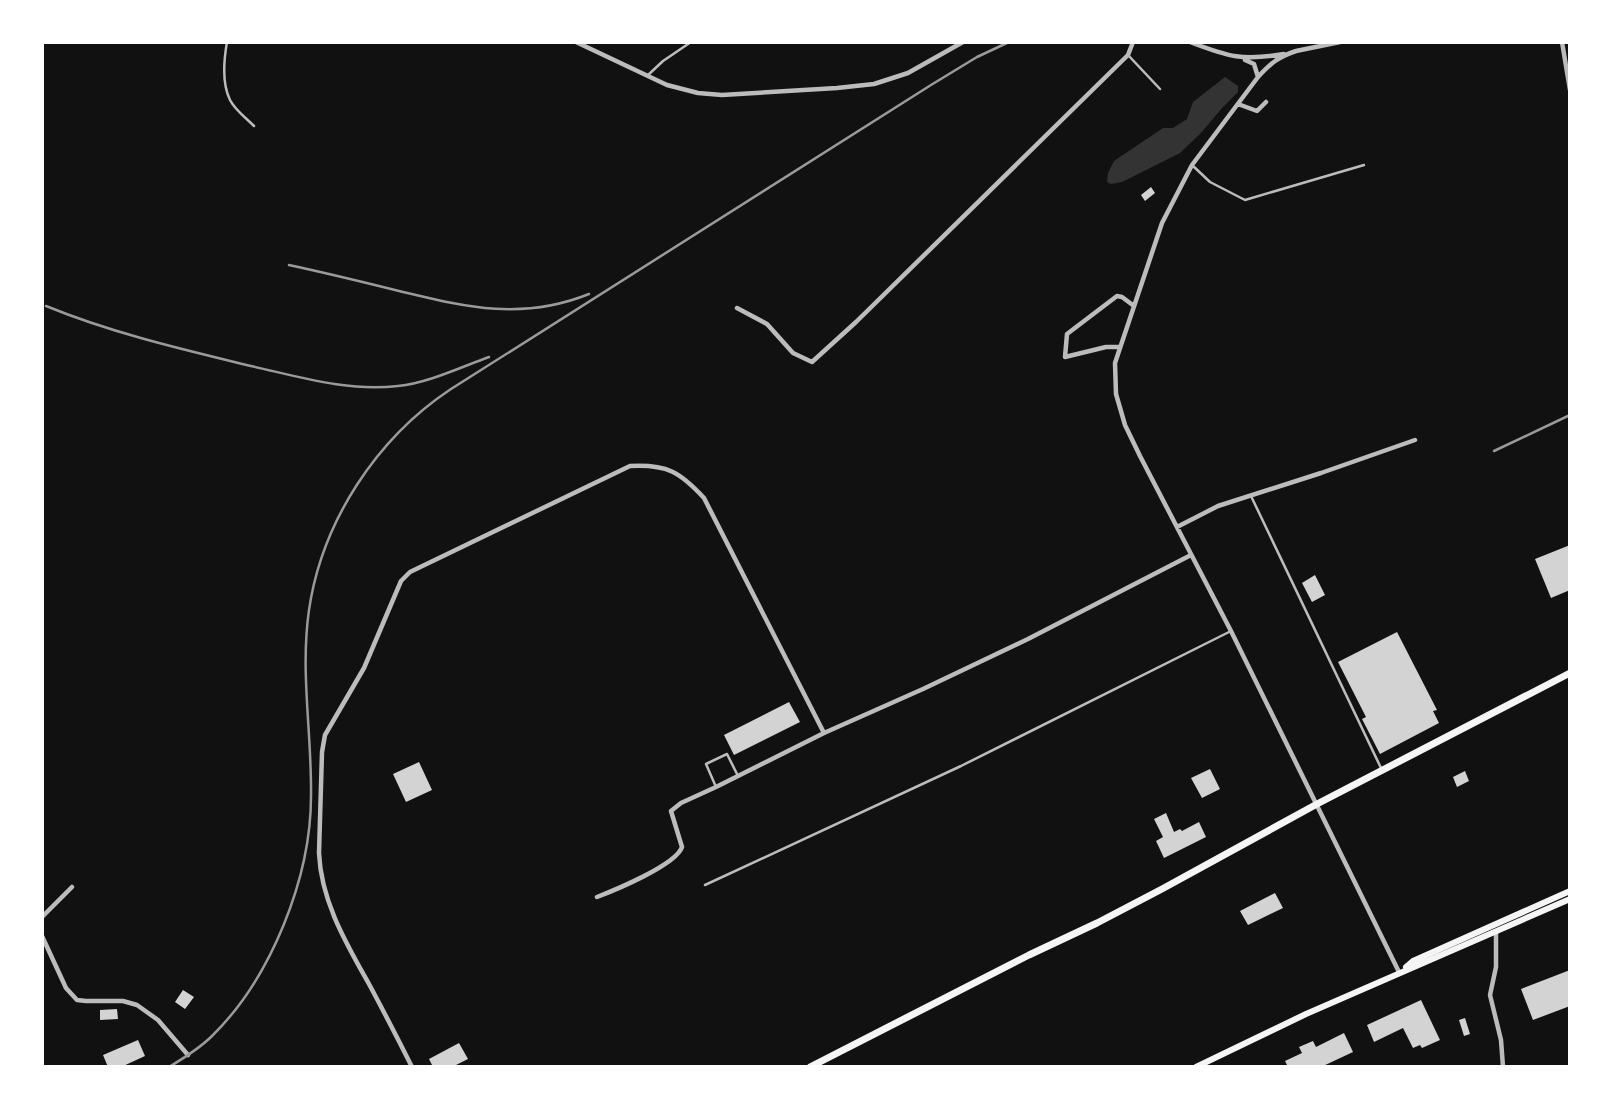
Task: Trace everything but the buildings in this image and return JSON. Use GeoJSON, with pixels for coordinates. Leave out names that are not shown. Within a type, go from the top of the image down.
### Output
{"type":"FeatureCollection","features":[{"type":"Feature","properties":{"kind":"main road"},"geometry":{"type":"LineString","coordinates":[[810,1067],[1141,900],[1317,804],[1570,673]]}},
{"type":"Feature","properties":{"kind":"main road"},"geometry":{"type":"LineString","coordinates":[[1196,1067],[1570,891]]}},
{"type":"Feature","properties":{"kind":"main road"},"geometry":{"type":"LineString","coordinates":[[1495,928],[1570,899]]}},
{"type":"Feature","properties":{"kind":"street"},"geometry":{"type":"LineString","coordinates":[[576,42],[667,85],[698,93],[722,95],[874,84],[908,73],[963,42]]}},
{"type":"Feature","properties":{"kind":"street"},"geometry":{"type":"LineString","coordinates":[[737,308],[767,324],[793,353],[812,362],[1128,55],[1133,42]]}},
{"type":"Feature","properties":{"kind":"street"},"geometry":{"type":"LineString","coordinates":[[1190,42],[1220,54],[1241,58],[1261,58],[1340,42]]}},
{"type":"Feature","properties":{"kind":"street"},"geometry":{"type":"LineString","coordinates":[[1562,42],[1570,90]]}},
{"type":"Feature","properties":{"kind":"street"},"geometry":{"type":"LineString","coordinates":[[1296,51],[1278,58],[1258,78],[1192,166],[1162,223],[1115,363],[1116,394],[1125,425],[1231,631],[1399,972]]}},
{"type":"Feature","properties":{"kind":"street"},"geometry":{"type":"LineString","coordinates":[[1241,58],[1254,64],[1258,78]]}},
{"type":"Feature","properties":{"kind":"street"},"geometry":{"type":"LineString","coordinates":[[1238,104],[1257,111],[1266,102]]}},
{"type":"Feature","properties":{"kind":"street"},"geometry":{"type":"LineString","coordinates":[[1120,347],[1107,347],[1065,357],[1068,334],[1116,296],[1134,306]]}},
{"type":"Feature","properties":{"kind":"street"},"geometry":{"type":"LineString","coordinates":[[1177,527],[1219,506],[1415,440]]}},
{"type":"Feature","properties":{"kind":"street"},"geometry":{"type":"LineString","coordinates":[[412,1067],[330,909],[319,853],[322,752],[325,736],[364,668],[401,580],[410,572],[631,466],[647,465],[668,469],[687,479],[704,498],[824,733]]}},
{"type":"Feature","properties":{"kind":"street"},"geometry":{"type":"LineString","coordinates":[[597,897],[624,887],[677,856],[682,847],[671,811],[681,803],[824,733],[1028,639],[1191,555]]}},
{"type":"Feature","properties":{"kind":"street"},"geometry":{"type":"LineString","coordinates":[[42,917],[72,887]]}},
{"type":"Feature","properties":{"kind":"street"},"geometry":{"type":"LineString","coordinates":[[1495,928],[1496,967],[1490,995],[1502,1040],[1503,1067]]}},
{"type":"Feature","properties":{"kind":"street"},"geometry":{"type":"LineString","coordinates":[[42,936],[66,988],[77,1000],[123,1001],[137,1005],[158,1020],[188,1055]]}},
{"type":"Feature","properties":{"kind":"lane"},"geometry":{"type":"LineString","coordinates":[[227,42],[226,85],[230,100],[254,126]]}},
{"type":"Feature","properties":{"kind":"lane"},"geometry":{"type":"LineString","coordinates":[[648,76],[663,61],[691,42]]}},
{"type":"Feature","properties":{"kind":"lane"},"geometry":{"type":"LineString","coordinates":[[1128,55],[1160,89]]}},
{"type":"Feature","properties":{"kind":"lane"},"geometry":{"type":"LineString","coordinates":[[1192,166],[1210,182],[1245,200],[1364,165]]}},
{"type":"Feature","properties":{"kind":"lane"},"geometry":{"type":"LineString","coordinates":[[1250,495],[1382,771]]}},
{"type":"Feature","properties":{"kind":"lane"},"geometry":{"type":"LineString","coordinates":[[705,886],[961,766],[1231,631]]}},
{"type":"Feature","properties":{"kind":"lane"},"geometry":{"type":"LineString","coordinates":[[716,787],[706,764],[727,754],[737,776]]}},
{"type":"Feature","properties":{"kind":"shaded area"},"geometry":{"type":"Polygon","coordinates":[[[1225,77],[1238,86],[1238,92],[1180,153],[1122,182],[1107,182],[1114,161],[1163,128],[1173,128],[1187,119],[1193,102],[1225,77]]]}},
{"type":"Feature","properties":{"kind":"railway"},"geometry":{"type":"LineString","coordinates":[[169,1067],[207,1040],[252,986],[284,925],[295,893],[304,860],[311,796],[306,680],[309,610],[326,545],[340,514],[377,457],[424,409],[451,389],[931,85],[977,57],[1009,42]]}},
{"type":"Feature","properties":{"kind":"railway"},"geometry":{"type":"LineString","coordinates":[[289,265],[448,302],[494,309],[540,307],[589,294]]}},
{"type":"Feature","properties":{"kind":"railway"},"geometry":{"type":"LineString","coordinates":[[46,306],[173,347],[342,385],[379,387],[409,384],[489,357]]}},
{"type":"Feature","properties":{"kind":"railway"},"geometry":{"type":"LineString","coordinates":[[1494,451],[1570,415]]}}]}
